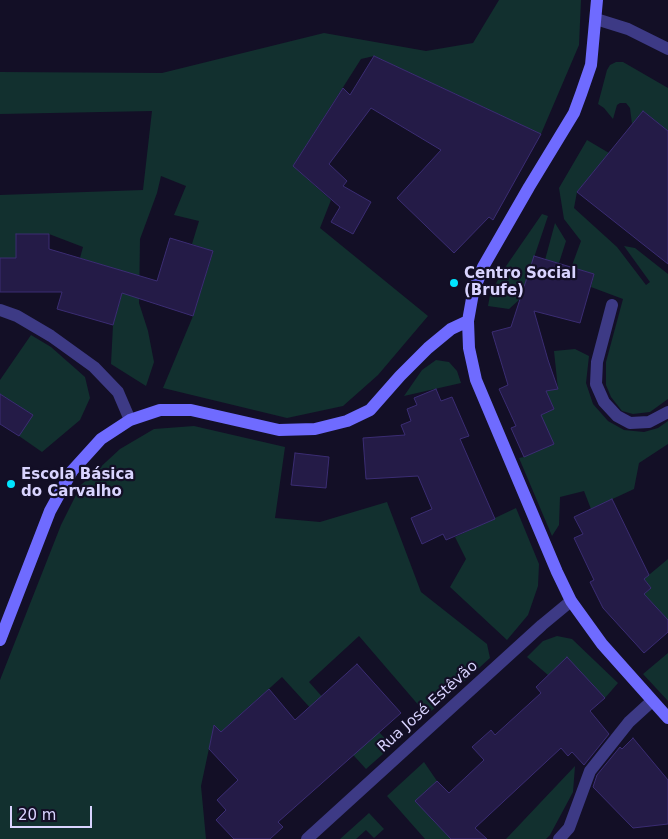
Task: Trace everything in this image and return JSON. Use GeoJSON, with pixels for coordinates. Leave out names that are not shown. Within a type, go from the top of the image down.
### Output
{"type":"FeatureCollection","features":[{"type":"Feature","properties":{"kind":"street"},"geometry":{"type":"LineString","coordinates":[[597,0],[591,65],[574,113],[483,267],[473,293],[468,321],[469,348],[476,380],[557,572],[572,601],[602,644],[668,718]]}},
{"type":"Feature","properties":{"kind":"street"},"geometry":{"type":"LineString","coordinates":[[596,19],[628,29],[668,49]]}},
{"type":"Feature","properties":{"kind":"street"},"geometry":{"type":"LineString","coordinates":[[612,305],[597,362],[596,384],[604,402],[616,416],[630,423],[649,422],[668,412]]}},
{"type":"Feature","properties":{"kind":"street"},"geometry":{"type":"LineString","coordinates":[[0,310],[17,316],[50,336],[94,367],[118,392],[130,420]]}},
{"type":"Feature","properties":{"kind":"street"},"geometry":{"type":"LineString","coordinates":[[0,640],[50,511],[72,471],[101,439],[130,420],[160,410],[191,410],[279,430],[315,429],[347,421],[370,410],[428,348],[451,329],[468,321]]}},
{"type":"Feature","properties":{"kind":"street","name":"Rua José Estêvão"},"geometry":{"type":"LineString","coordinates":[[307,839],[534,632],[572,601]]}},
{"type":"Feature","properties":{"kind":"street"},"geometry":{"type":"LineString","coordinates":[[559,839],[568,828],[590,771],[629,722],[652,701]]}},
{"type":"Feature","properties":{"kind":"green space"},"geometry":{"type":"Polygon","coordinates":[[[499,0],[581,0],[579,45],[541,134],[374,56],[361,59],[293,166],[331,200],[320,228],[428,316],[378,375],[343,406],[287,418],[163,388],[193,316],[213,252],[192,244],[199,221],[174,215],[186,186],[161,176],[157,193],[140,239],[139,303],[148,331],[154,362],[146,386],[111,364],[113,325],[128,273],[80,258],[83,247],[49,234],[16,234],[16,258],[0,258],[0,195],[143,190],[152,111],[0,114],[0,72],[162,73],[324,33],[426,51],[473,43],[499,0]]]}},
{"type":"Feature","properties":{"kind":"green space"},"geometry":{"type":"Polygon","coordinates":[[[616,62],[623,62],[668,88],[668,131],[643,111],[632,124],[630,108],[626,103],[617,105],[613,119],[598,104],[607,70],[610,65],[616,62]]]}},
{"type":"Feature","properties":{"kind":"green space"},"geometry":{"type":"Polygon","coordinates":[[[587,140],[609,153],[577,192],[574,208],[617,247],[646,285],[650,282],[624,246],[635,248],[668,274],[668,399],[650,412],[633,414],[622,411],[611,397],[606,385],[606,362],[623,299],[591,287],[594,274],[571,268],[581,241],[564,219],[559,188],[587,140]]]}},
{"type":"Feature","properties":{"kind":"green space"},"geometry":{"type":"Polygon","coordinates":[[[542,214],[548,216],[520,299],[509,309],[488,306],[490,295],[502,272],[542,214]]]}},
{"type":"Feature","properties":{"kind":"green space"},"geometry":{"type":"Polygon","coordinates":[[[555,223],[566,241],[559,263],[545,260],[555,223]]]}},
{"type":"Feature","properties":{"kind":"green space"},"geometry":{"type":"Polygon","coordinates":[[[31,335],[51,347],[85,377],[90,398],[80,420],[42,452],[19,436],[32,415],[0,394],[0,380],[31,335]]]}},
{"type":"Feature","properties":{"kind":"green space"},"geometry":{"type":"Polygon","coordinates":[[[575,349],[589,356],[586,383],[593,404],[608,421],[624,430],[644,432],[658,428],[668,421],[668,444],[639,463],[634,489],[591,509],[584,491],[560,497],[559,525],[552,536],[519,458],[524,457],[541,415],[554,409],[546,391],[558,389],[554,351],[575,349]]]}},
{"type":"Feature","properties":{"kind":"green space"},"geometry":{"type":"Polygon","coordinates":[[[436,360],[449,362],[457,371],[461,383],[404,396],[422,370],[436,360]]]}},
{"type":"Feature","properties":{"kind":"green space"},"geometry":{"type":"Polygon","coordinates":[[[194,426],[285,447],[275,518],[320,522],[387,502],[421,592],[487,644],[490,658],[427,715],[359,636],[309,682],[365,745],[379,732],[392,746],[366,769],[282,677],[221,732],[214,725],[201,786],[206,839],[0,839],[0,680],[61,525],[81,485],[120,449],[154,429],[194,426]]]}},
{"type":"Feature","properties":{"kind":"green space"},"geometry":{"type":"Polygon","coordinates":[[[516,508],[539,564],[538,586],[528,615],[507,640],[450,587],[466,559],[455,537],[516,508]]]}},
{"type":"Feature","properties":{"kind":"green space"},"geometry":{"type":"Polygon","coordinates":[[[668,559],[668,620],[644,594],[651,588],[644,579],[668,559]]]}},
{"type":"Feature","properties":{"kind":"green space"},"geometry":{"type":"Polygon","coordinates":[[[557,636],[572,639],[618,683],[605,698],[567,658],[548,675],[527,657],[543,641],[557,636]]]}},
{"type":"Feature","properties":{"kind":"green space"},"geometry":{"type":"Polygon","coordinates":[[[668,653],[668,701],[643,674],[668,653]]]}},
{"type":"Feature","properties":{"kind":"green space"},"geometry":{"type":"Polygon","coordinates":[[[424,762],[437,781],[416,801],[451,839],[425,839],[387,796],[424,762]]]}},
{"type":"Feature","properties":{"kind":"green space"},"geometry":{"type":"Polygon","coordinates":[[[575,766],[573,792],[550,835],[546,839],[506,839],[575,766]]]}},
{"type":"Feature","properties":{"kind":"green space"},"geometry":{"type":"Polygon","coordinates":[[[369,813],[384,829],[374,838],[366,830],[356,839],[340,839],[369,813]]]}},
{"type":"Feature","properties":{"kind":"building"},"geometry":{"type":"Polygon","coordinates":[[[374,56],[541,134],[493,220],[489,217],[454,253],[397,198],[441,150],[371,108],[329,164],[347,181],[343,186],[371,202],[353,234],[331,222],[340,207],[293,166],[343,88],[350,95],[374,56]]]}},
{"type":"Feature","properties":{"kind":"building"},"geometry":{"type":"Polygon","coordinates":[[[643,111],[668,131],[668,264],[577,192],[643,111]]]}},
{"type":"Feature","properties":{"kind":"building"},"geometry":{"type":"Polygon","coordinates":[[[16,234],[49,234],[49,249],[157,281],[170,238],[213,251],[193,316],[122,293],[113,325],[57,309],[62,292],[0,292],[0,258],[16,258],[16,234]]]}},
{"type":"Feature","properties":{"kind":"building"},"geometry":{"type":"Polygon","coordinates":[[[534,256],[594,274],[580,323],[534,311],[558,389],[546,391],[554,409],[541,415],[554,444],[524,457],[511,428],[516,426],[499,389],[508,385],[492,332],[511,327],[534,256]]]}},
{"type":"Feature","properties":{"kind":"building"},"geometry":{"type":"Polygon","coordinates":[[[436,389],[441,401],[452,397],[469,436],[460,439],[495,519],[446,540],[443,534],[422,544],[411,518],[432,509],[418,476],[366,479],[363,438],[405,435],[401,425],[411,421],[407,409],[417,405],[414,398],[436,389]]]}},
{"type":"Feature","properties":{"kind":"building"},"geometry":{"type":"Polygon","coordinates":[[[0,394],[33,415],[19,436],[0,424],[0,394]]]}},
{"type":"Feature","properties":{"kind":"building"},"geometry":{"type":"Polygon","coordinates":[[[295,453],[329,457],[326,488],[291,485],[295,453]]]}},
{"type":"Feature","properties":{"kind":"building"},"geometry":{"type":"Polygon","coordinates":[[[612,499],[649,575],[644,579],[651,588],[644,594],[668,620],[668,632],[644,653],[603,608],[590,582],[594,580],[574,538],[583,534],[574,517],[612,499]]]}},
{"type":"Feature","properties":{"kind":"building"},"geometry":{"type":"Polygon","coordinates":[[[567,657],[605,698],[590,711],[609,734],[584,765],[572,752],[568,756],[561,748],[475,828],[487,839],[451,839],[415,801],[437,781],[449,793],[484,760],[472,747],[491,730],[495,735],[541,693],[536,687],[567,657]]]}},
{"type":"Feature","properties":{"kind":"building"},"geometry":{"type":"Polygon","coordinates":[[[357,664],[401,713],[278,822],[283,827],[270,839],[234,839],[216,820],[226,810],[217,800],[238,780],[209,749],[214,725],[221,732],[269,689],[295,720],[357,664]]]}},
{"type":"Feature","properties":{"kind":"building"},"geometry":{"type":"Polygon","coordinates":[[[633,738],[668,780],[668,824],[633,828],[593,787],[597,775],[620,747],[622,749],[633,738]]]}},
{"type":"Feature","properties":{"kind":"place","name":"Centro Social (Brufe)"},"geometry":{"type":"Point","coordinates":[454,283]}},
{"type":"Feature","properties":{"kind":"place","name":"Escola Básica do Carvalho"},"geometry":{"type":"Point","coordinates":[11,484]}}]}
